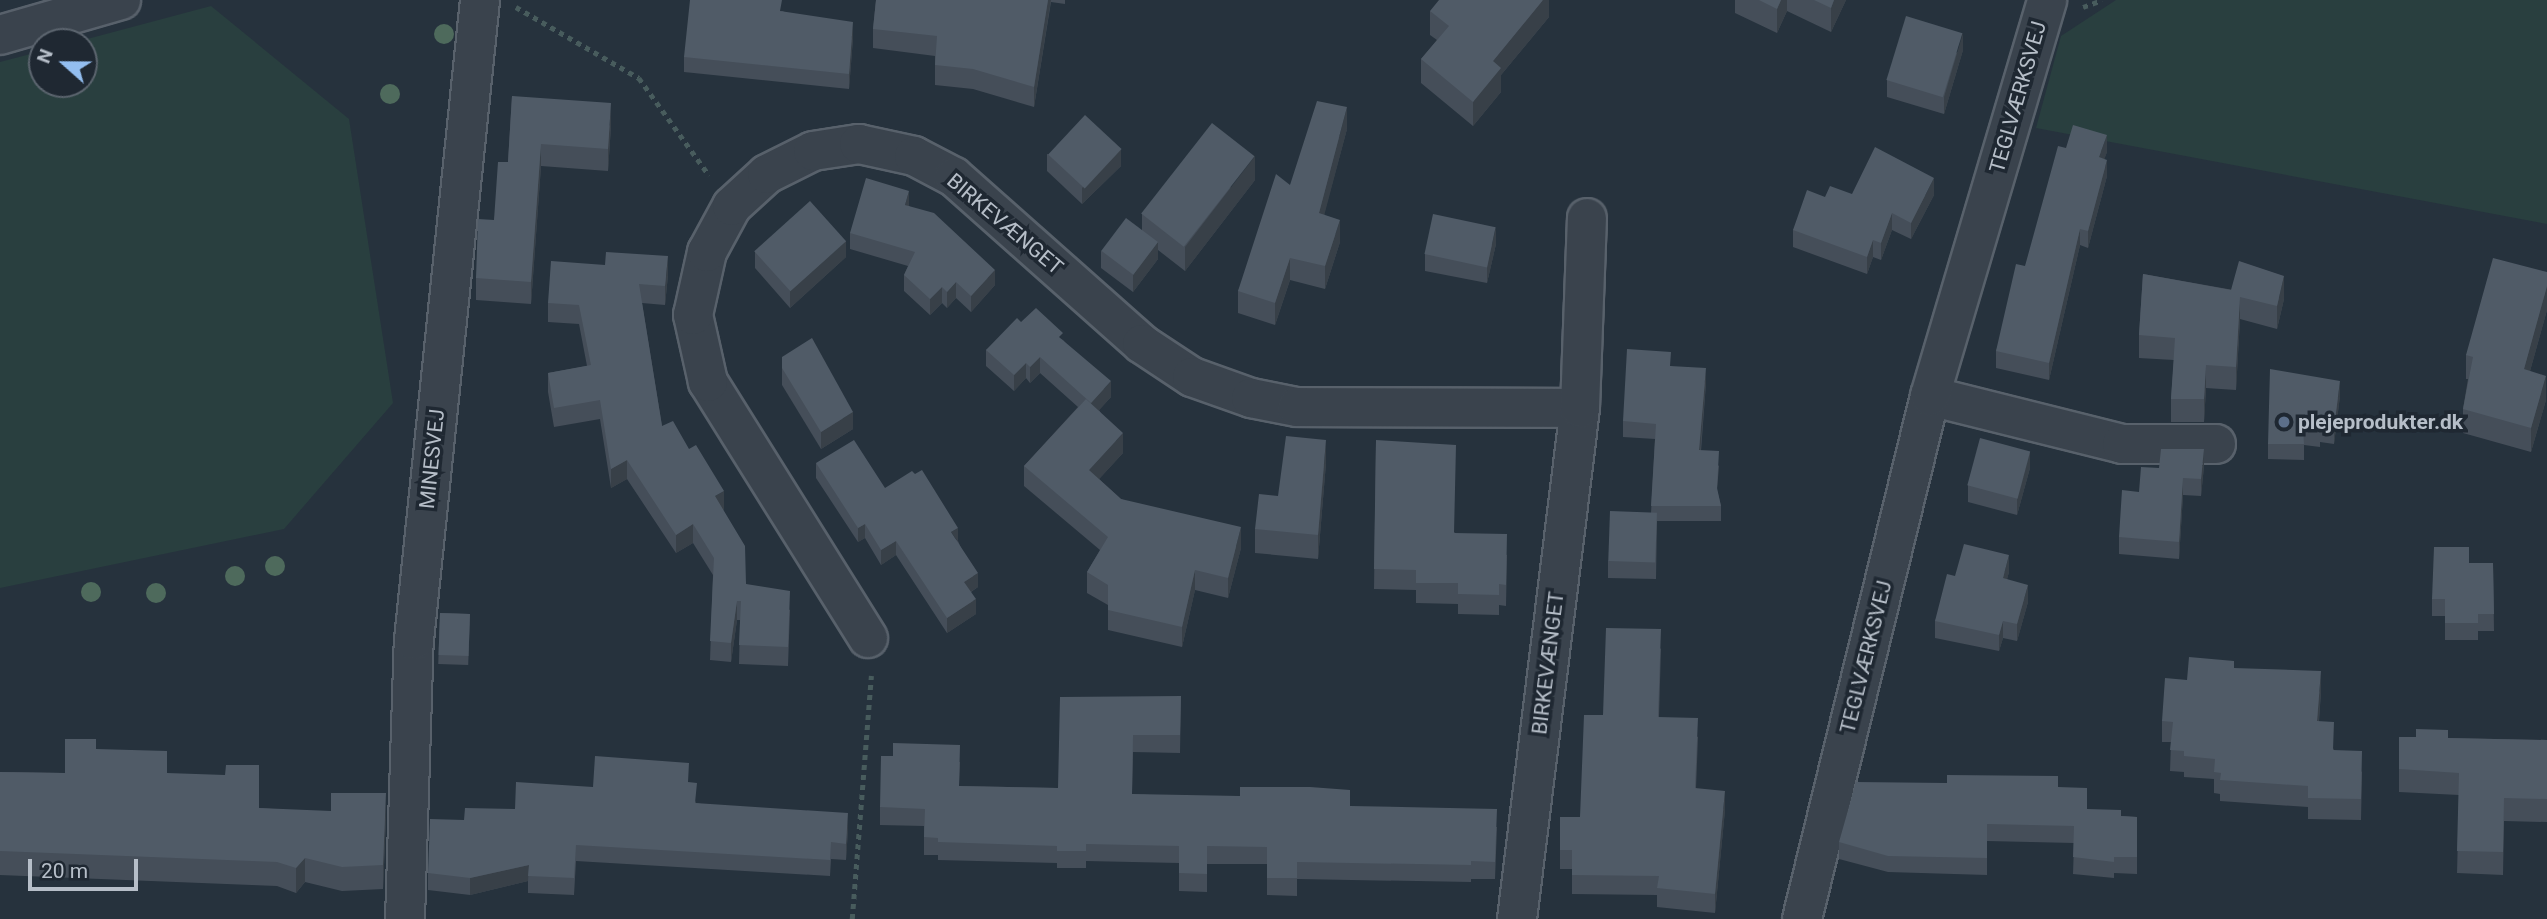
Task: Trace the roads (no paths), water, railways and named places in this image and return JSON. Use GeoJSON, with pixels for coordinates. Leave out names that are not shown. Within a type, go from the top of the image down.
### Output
{"type":"FeatureCollection","features":[{"type":"Feature","properties":{"kind":"street"},"geometry":{"type":"LineString","coordinates":[[0,35],[121,0]]}},
{"type":"Feature","properties":{"kind":"street","name":"MINESVEJ"},"geometry":{"type":"LineString","coordinates":[[405,919],[414,640],[480,0]]}},
{"type":"Feature","properties":{"kind":"street","name":"TEGLVÆRKSVEJ"},"geometry":{"type":"LineString","coordinates":[[1802,919],[1930,396],[2047,0]]}},
{"type":"Feature","properties":{"kind":"street","name":"BIRKEVÆNGET"},"geometry":{"type":"LineString","coordinates":[[868,638],[708,382],[693,315],[707,252],[732,206],[767,174],[813,152],[859,144],[914,156],[954,177],[1142,344],[1192,377],[1251,398],[1297,407],[1580,408]]}},
{"type":"Feature","properties":{"kind":"street","name":"BIRKEVÆNGET"},"geometry":{"type":"LineString","coordinates":[[1517,919],[1580,408],[1587,218]]}},
{"type":"Feature","properties":{"kind":"street"},"geometry":{"type":"LineString","coordinates":[[1930,396],[2122,444],[2216,444]]}},
{"type":"Feature","properties":{"kind":"place","name":"plejeprodukter.dk"},"geometry":{"type":"Point","coordinates":[2284,422]}}]}
